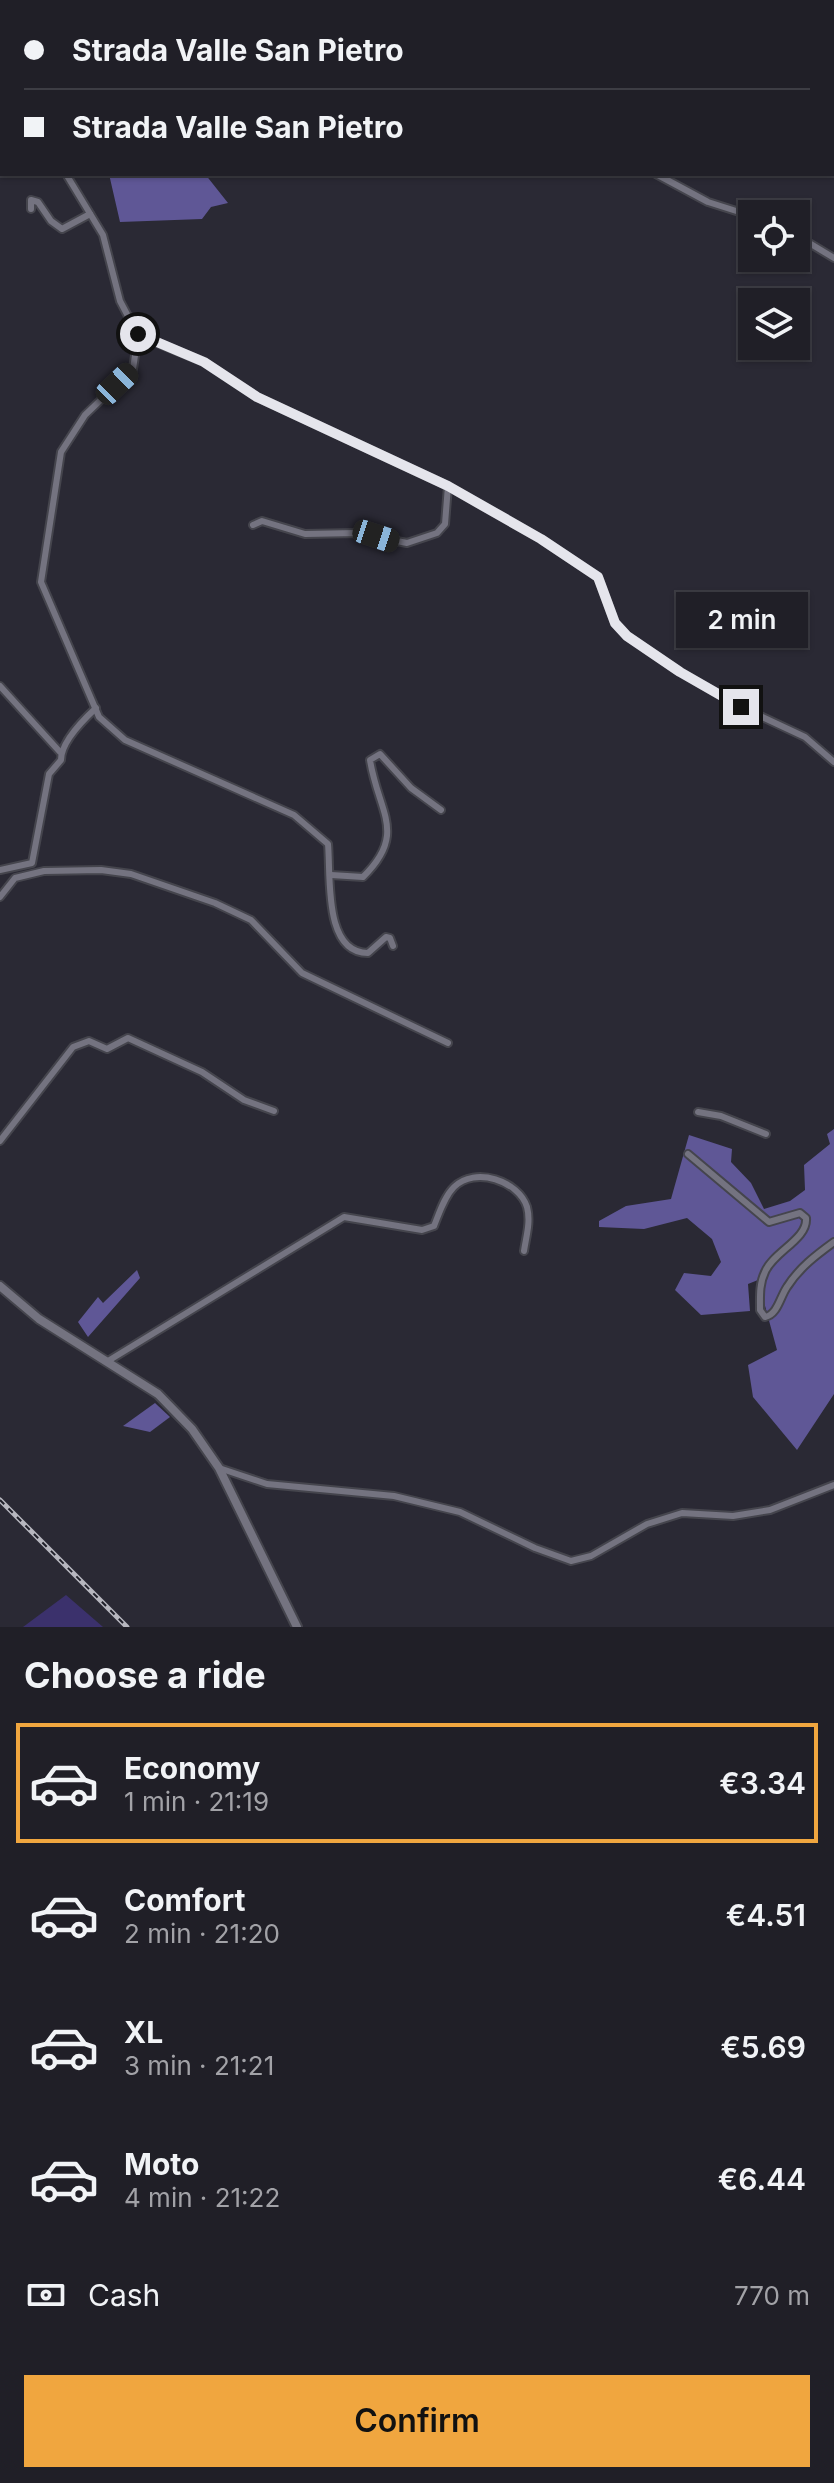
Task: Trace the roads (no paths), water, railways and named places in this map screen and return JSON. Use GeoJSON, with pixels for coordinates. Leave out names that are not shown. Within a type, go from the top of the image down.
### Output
{"type":"FeatureCollection","features":[{"type":"Feature","properties":{"kind":"street"},"geometry":{"type":"LineString","coordinates":[[67,176],[103,235],[120,301],[138,335],[133,369],[85,415],[61,452],[41,582],[99,717],[125,740],[294,815],[328,844],[333,916],[342,939],[361,953],[373,950],[386,937],[390,938],[393,946]]}},
{"type":"Feature","properties":{"kind":"street"},"geometry":{"type":"LineString","coordinates":[[660,176],[708,202],[738,212]]}},
{"type":"Feature","properties":{"kind":"street"},"geometry":{"type":"LineString","coordinates":[[31,209],[31,200],[38,202],[51,221],[62,229],[90,214]]}},
{"type":"Feature","properties":{"kind":"street"},"geometry":{"type":"LineString","coordinates":[[810,243],[834,258]]}},
{"type":"Feature","properties":{"kind":"street"},"geometry":{"type":"LineString","coordinates":[[138,335],[204,362],[257,397],[448,486],[541,539],[598,577],[615,623],[627,636],[704,686],[805,737],[834,762]]}},
{"type":"Feature","properties":{"kind":"street"},"geometry":{"type":"LineString","coordinates":[[253,525],[262,521],[321,535],[367,534],[407,543],[437,533],[445,524],[448,486]]}},
{"type":"Feature","properties":{"kind":"street"},"geometry":{"type":"LineString","coordinates":[[0,686],[60,752],[61,760],[49,774],[33,860],[24,867],[0,870]]}},
{"type":"Feature","properties":{"kind":"street"},"geometry":{"type":"LineString","coordinates":[[60,752],[96,708]]}},
{"type":"Feature","properties":{"kind":"street"},"geometry":{"type":"LineString","coordinates":[[331,875],[363,877],[382,859],[390,824],[374,785],[370,760],[380,754],[411,788],[441,810]]}},
{"type":"Feature","properties":{"kind":"street"},"geometry":{"type":"LineString","coordinates":[[33,860],[42,872]]}},
{"type":"Feature","properties":{"kind":"street"},"geometry":{"type":"LineString","coordinates":[[0,897],[15,878],[42,872],[77,869],[131,874],[243,915],[262,929],[302,973],[448,1043]]}},
{"type":"Feature","properties":{"kind":"street"},"geometry":{"type":"LineString","coordinates":[[0,1141],[73,1047],[89,1041],[107,1049],[128,1038],[202,1072],[244,1100],[274,1111]]}},
{"type":"Feature","properties":{"kind":"street"},"geometry":{"type":"LineString","coordinates":[[698,1112],[721,1116],[766,1134]]}},
{"type":"Feature","properties":{"kind":"street"},"geometry":{"type":"LineString","coordinates":[[688,1154],[769,1222],[800,1213],[806,1218],[805,1228],[764,1273],[760,1310],[765,1317],[774,1313],[787,1287],[804,1265],[834,1242]]}},
{"type":"Feature","properties":{"kind":"street"},"geometry":{"type":"LineString","coordinates":[[108,1361],[293,1250],[326,1225],[344,1217],[422,1230],[434,1226],[452,1188],[473,1177],[495,1180],[519,1192],[527,1207],[529,1223],[524,1251]]}},
{"type":"Feature","properties":{"kind":"street"},"geometry":{"type":"LineString","coordinates":[[0,1286],[39,1319],[108,1361],[173,1408],[219,1468],[297,1627]]}},
{"type":"Feature","properties":{"kind":"street"},"geometry":{"type":"LineString","coordinates":[[219,1468],[267,1484],[394,1496],[460,1512],[535,1548],[571,1561],[591,1556],[647,1524],[682,1513],[733,1516],[770,1510],[834,1485]]}},
{"type":"Feature","properties":{"kind":"railway"},"geometry":{"type":"LineString","coordinates":[[0,1500],[127,1627]]}}]}
